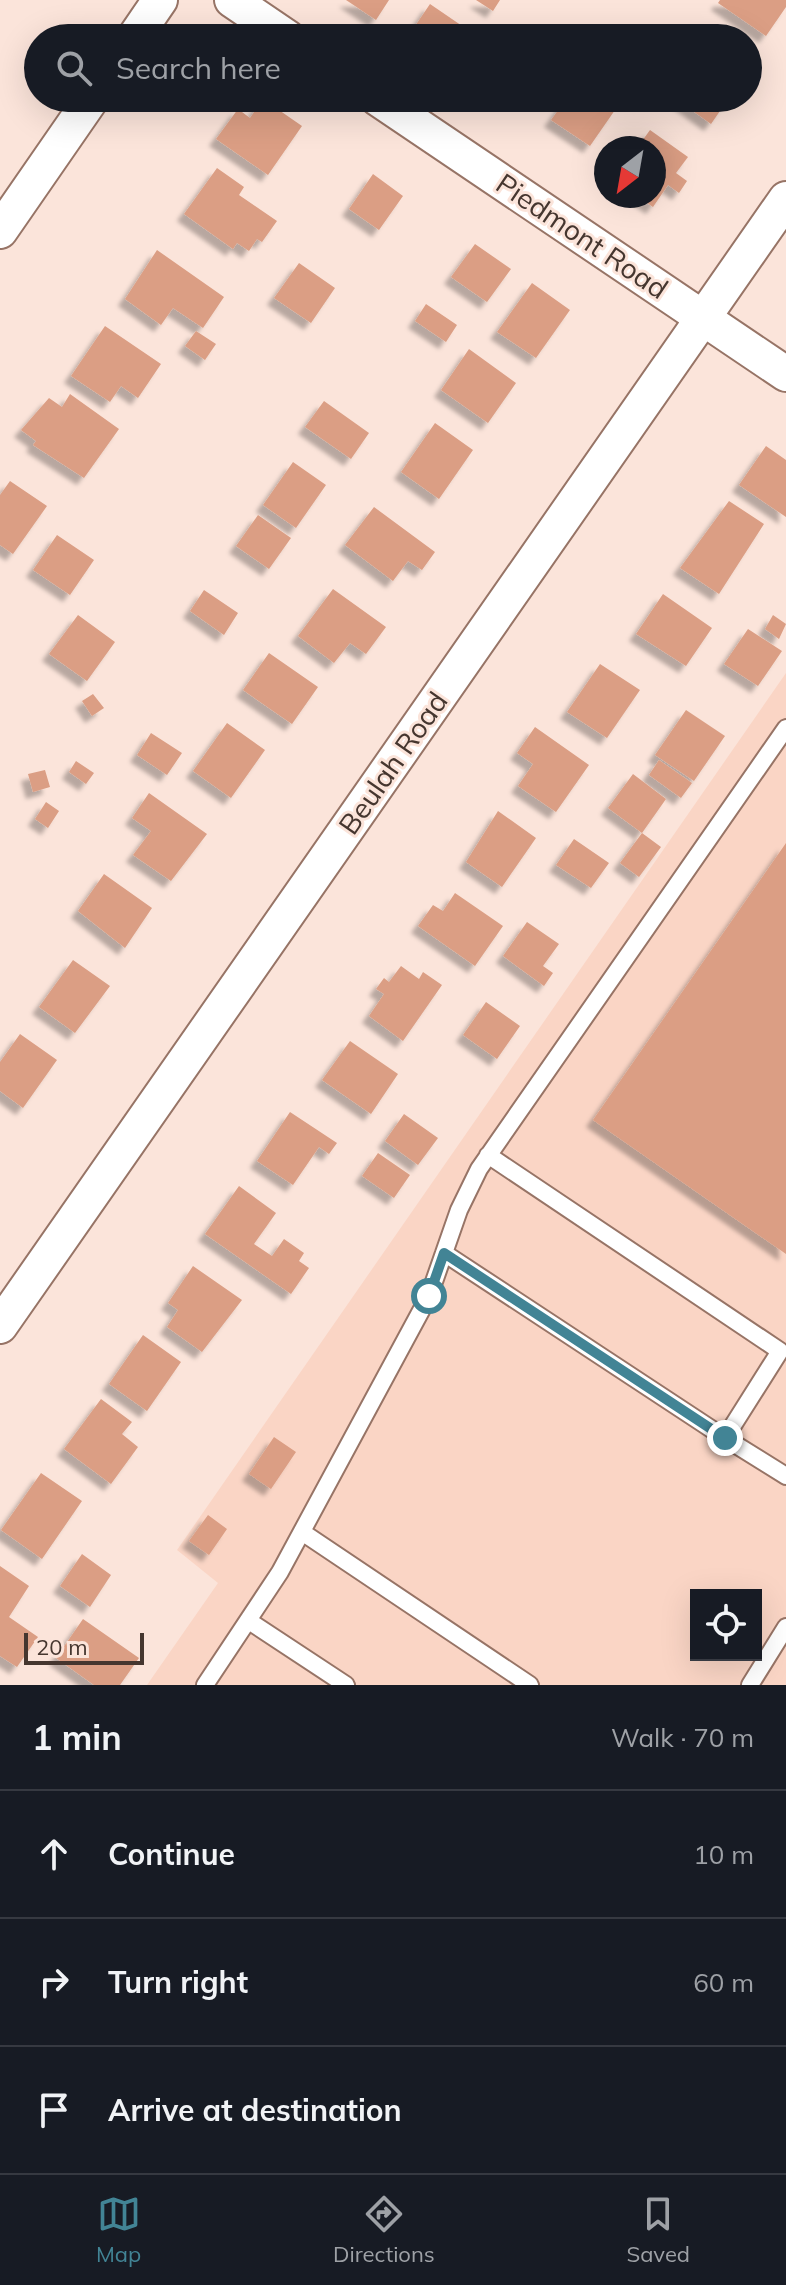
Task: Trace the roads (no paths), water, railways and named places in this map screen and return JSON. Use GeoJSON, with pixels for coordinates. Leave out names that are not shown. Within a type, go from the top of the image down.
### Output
{"type":"FeatureCollection","features":[{"type":"Feature","properties":{"kind":"street"},"geometry":{"type":"LineString","coordinates":[[144,24],[160,0]]}},
{"type":"Feature","properties":{"kind":"street"},"geometry":{"type":"LineString","coordinates":[[232,0],[267,24]]}},
{"type":"Feature","properties":{"kind":"street"},"geometry":{"type":"LineString","coordinates":[[0,231],[82,112]]}},
{"type":"Feature","properties":{"kind":"street","name":"Piedmont Road"},"geometry":{"type":"LineString","coordinates":[[398,112],[786,374]]}},
{"type":"Feature","properties":{"kind":"street","name":"Beulah Road"},"geometry":{"type":"LineString","coordinates":[[0,1326],[786,199]]}},
{"type":"Feature","properties":{"kind":"lane"},"geometry":{"type":"LineString","coordinates":[[205,1685],[249,1621],[302,1532],[429,1296],[459,1210],[488,1155],[786,728]]}},
{"type":"Feature","properties":{"kind":"lane"},"geometry":{"type":"LineString","coordinates":[[488,1155],[780,1351],[725,1438]]}},
{"type":"Feature","properties":{"kind":"lane"},"geometry":{"type":"LineString","coordinates":[[444,1253],[786,1476]]}},
{"type":"Feature","properties":{"kind":"lane"},"geometry":{"type":"LineString","coordinates":[[302,1532],[530,1685]]}},
{"type":"Feature","properties":{"kind":"lane"},"geometry":{"type":"LineString","coordinates":[[249,1621],[346,1685]]}},
{"type":"Feature","properties":{"kind":"lane"},"geometry":{"type":"LineString","coordinates":[[750,1685],[786,1627]]}}]}
